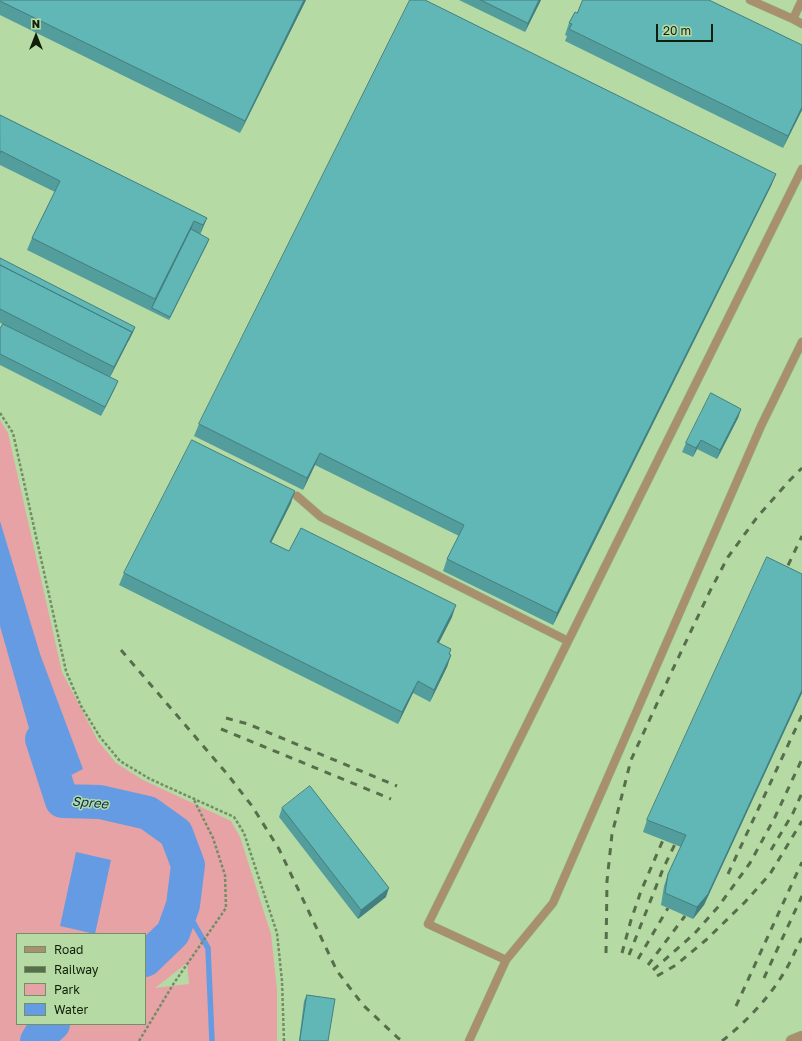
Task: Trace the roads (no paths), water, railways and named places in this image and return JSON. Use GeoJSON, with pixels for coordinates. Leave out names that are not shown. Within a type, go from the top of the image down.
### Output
{"type":"FeatureCollection","features":[{"type":"Feature","properties":{"kind":"street"},"geometry":{"type":"LineString","coordinates":[[792,1041],[802,1036]]}},
{"type":"Feature","properties":{"kind":"lane"},"geometry":{"type":"LineString","coordinates":[[750,0],[802,24]]}},
{"type":"Feature","properties":{"kind":"lane"},"geometry":{"type":"LineString","coordinates":[[792,19],[802,0]]}},
{"type":"Feature","properties":{"kind":"lane"},"geometry":{"type":"LineString","coordinates":[[506,960],[428,924],[802,169]]}},
{"type":"Feature","properties":{"kind":"lane"},"geometry":{"type":"LineString","coordinates":[[469,1041],[506,960],[553,903],[761,426],[802,342]]}},
{"type":"Feature","properties":{"kind":"lane"},"geometry":{"type":"LineString","coordinates":[[297,496],[321,517],[568,641]]}},
{"type":"Feature","properties":{"kind":"water"},"geometry":{"type":"Polygon","coordinates":[[[0,521],[40,654],[83,769],[46,788],[0,626],[0,521]]]}},
{"type":"Feature","properties":{"kind":"water"},"geometry":{"type":"Polygon","coordinates":[[[76,852],[111,860],[95,933],[60,926],[76,852]]]}},
{"type":"Feature","properties":{"kind":"waterway","name":"Spree"},"geometry":{"type":"LineString","coordinates":[[42,739],[62,801],[100,802],[148,813],[176,833],[188,865],[183,905],[173,933],[146,959]]}},
{"type":"Feature","properties":{"kind":"waterway"},"geometry":{"type":"LineString","coordinates":[[183,905],[208,948],[212,1041]]}},
{"type":"Feature","properties":{"kind":"waterway","name":"Spree"},"geometry":{"type":"LineString","coordinates":[[37,1041],[40,1036],[52,1025]]}},
{"type":"Feature","properties":{"kind":"railway"},"geometry":{"type":"LineString","coordinates":[[606,953],[607,881],[612,834],[631,760],[710,591],[728,557],[758,516],[802,468]]}},
{"type":"Feature","properties":{"kind":"railway"},"geometry":{"type":"LineString","coordinates":[[782,578],[802,536]]}},
{"type":"Feature","properties":{"kind":"railway"},"geometry":{"type":"LineString","coordinates":[[121,650],[228,775],[252,806],[279,849],[337,971],[363,1005],[403,1041]]}},
{"type":"Feature","properties":{"kind":"railway"},"geometry":{"type":"LineString","coordinates":[[728,874],[802,715]]}},
{"type":"Feature","properties":{"kind":"railway"},"geometry":{"type":"LineString","coordinates":[[226,718],[248,724],[397,786]]}},
{"type":"Feature","properties":{"kind":"railway"},"geometry":{"type":"LineString","coordinates":[[221,729],[391,799]]}},
{"type":"Feature","properties":{"kind":"railway"},"geometry":{"type":"LineString","coordinates":[[653,970],[694,934],[718,907],[750,863],[775,817],[802,759]]}},
{"type":"Feature","properties":{"kind":"railway"},"geometry":{"type":"LineString","coordinates":[[771,850],[793,813],[802,793]]}},
{"type":"Feature","properties":{"kind":"railway"},"geometry":{"type":"LineString","coordinates":[[657,976],[676,965],[706,940],[745,902],[770,874],[802,821]]}},
{"type":"Feature","properties":{"kind":"railway"},"geometry":{"type":"LineString","coordinates":[[622,953],[641,891],[663,840]]}},
{"type":"Feature","properties":{"kind":"railway"},"geometry":{"type":"LineString","coordinates":[[629,955],[663,869],[675,844]]}},
{"type":"Feature","properties":{"kind":"railway"},"geometry":{"type":"LineString","coordinates":[[736,1006],[802,862]]}},
{"type":"Feature","properties":{"kind":"railway"},"geometry":{"type":"LineString","coordinates":[[764,978],[802,896]]}},
{"type":"Feature","properties":{"kind":"railway"},"geometry":{"type":"LineString","coordinates":[[638,959],[668,908]]}},
{"type":"Feature","properties":{"kind":"railway"},"geometry":{"type":"LineString","coordinates":[[648,965],[685,916]]}},
{"type":"Feature","properties":{"kind":"railway"},"geometry":{"type":"LineString","coordinates":[[722,1041],[749,1017],[772,991],[787,967],[802,938]]}}]}
